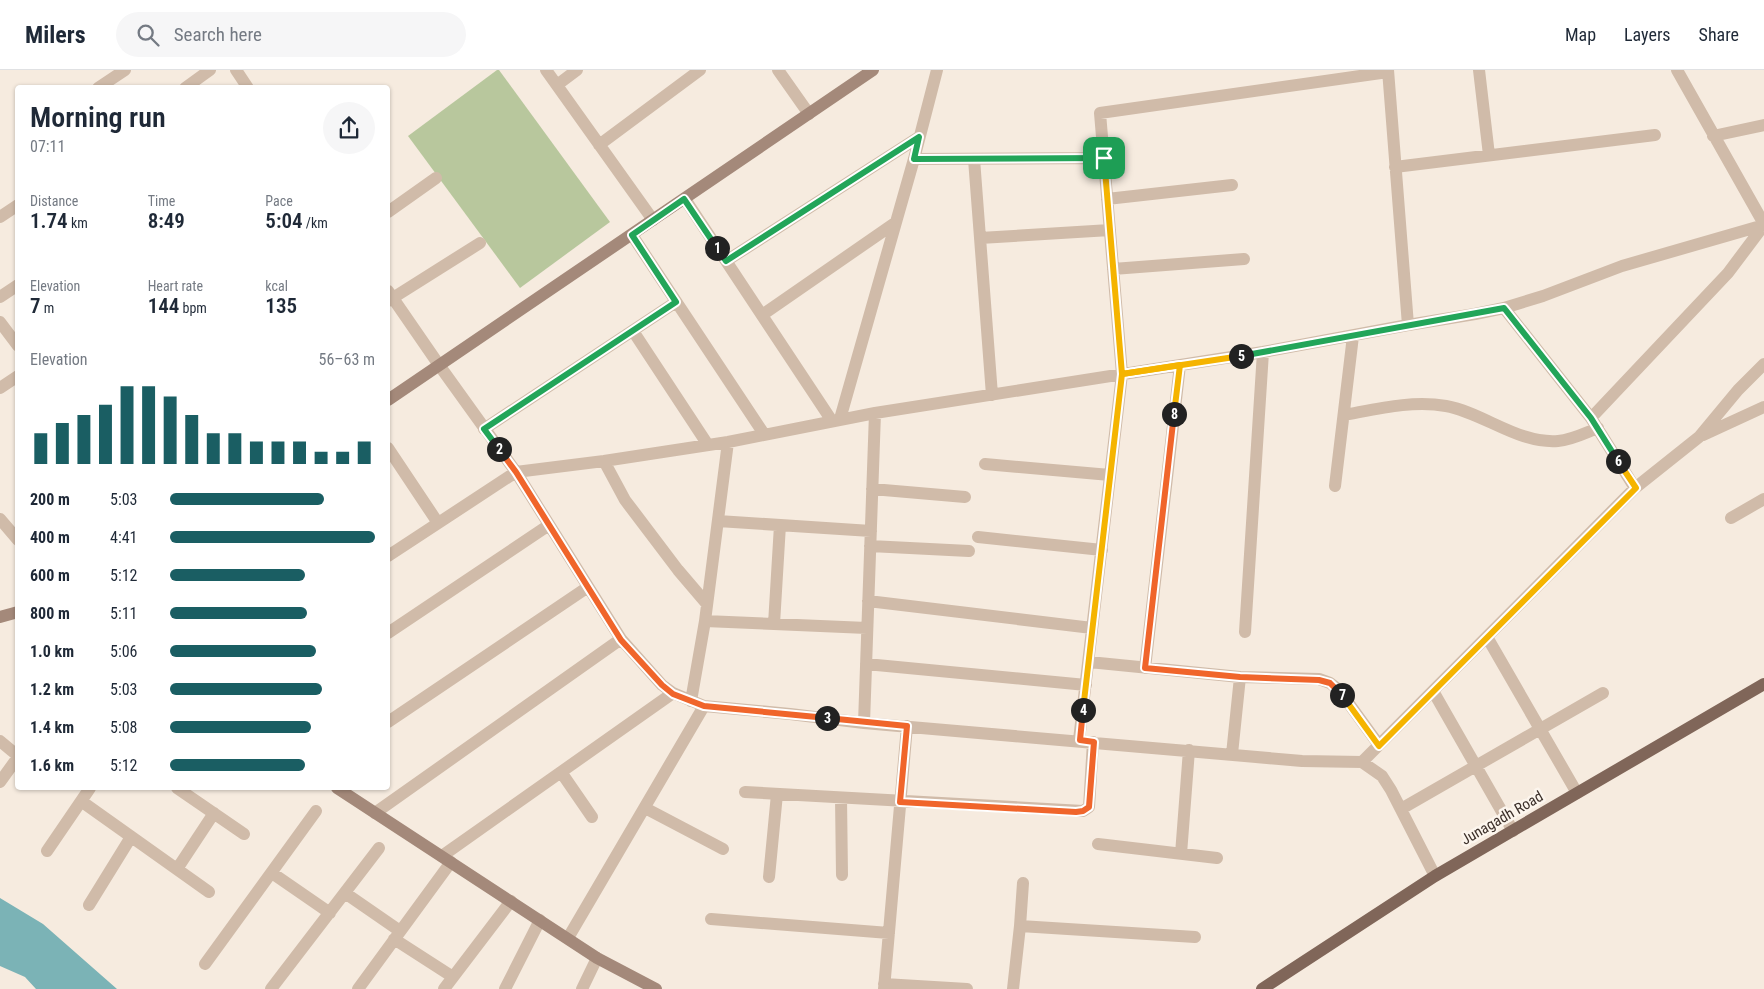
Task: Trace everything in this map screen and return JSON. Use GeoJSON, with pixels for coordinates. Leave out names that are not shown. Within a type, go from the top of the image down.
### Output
{"type":"FeatureCollection","features":[{"type":"Feature","properties":{"kind":"main road","name":"Junagadh Road"},"geometry":{"type":"LineString","coordinates":[[1262,989],[1435,876],[1764,684]]}},
{"type":"Feature","properties":{"kind":"street"},"geometry":{"type":"LineString","coordinates":[[102,85],[125,70]]}},
{"type":"Feature","properties":{"kind":"street"},"geometry":{"type":"LineString","coordinates":[[189,85],[210,70]]}},
{"type":"Feature","properties":{"kind":"street"},"geometry":{"type":"LineString","coordinates":[[236,70],[246,85]]}},
{"type":"Feature","properties":{"kind":"street"},"geometry":{"type":"LineString","coordinates":[[546,70],[653,220]]}},
{"type":"Feature","properties":{"kind":"street"},"geometry":{"type":"LineString","coordinates":[[557,85],[577,70]]}},
{"type":"Feature","properties":{"kind":"street"},"geometry":{"type":"LineString","coordinates":[[600,144],[700,70]]}},
{"type":"Feature","properties":{"kind":"street"},"geometry":{"type":"LineString","coordinates":[[778,70],[809,114]]}},
{"type":"Feature","properties":{"kind":"street"},"geometry":{"type":"LineString","coordinates":[[390,399],[873,70]]}},
{"type":"Feature","properties":{"kind":"street"},"geometry":{"type":"LineString","coordinates":[[836,420],[914,159],[937,70]]}},
{"type":"Feature","properties":{"kind":"street"},"geometry":{"type":"LineString","coordinates":[[1479,70],[1489,156]]}},
{"type":"Feature","properties":{"kind":"street"},"geometry":{"type":"LineString","coordinates":[[1677,70],[1764,225]]}},
{"type":"Feature","properties":{"kind":"street"},"geometry":{"type":"LineString","coordinates":[[1080,740],[1122,374],[1100,113],[1388,71],[1408,325]]}},
{"type":"Feature","properties":{"kind":"street"},"geometry":{"type":"LineString","coordinates":[[1713,136],[1764,125]]}},
{"type":"Feature","properties":{"kind":"street"},"geometry":{"type":"LineString","coordinates":[[1395,167],[1655,135]]}},
{"type":"Feature","properties":{"kind":"street"},"geometry":{"type":"LineString","coordinates":[[726,261],[919,137]]}},
{"type":"Feature","properties":{"kind":"street"},"geometry":{"type":"LineString","coordinates":[[974,158],[992,395]]}},
{"type":"Feature","properties":{"kind":"street"},"geometry":{"type":"LineString","coordinates":[[914,159],[1104,158]]}},
{"type":"Feature","properties":{"kind":"street"},"geometry":{"type":"LineString","coordinates":[[390,211],[436,178]]}},
{"type":"Feature","properties":{"kind":"street"},"geometry":{"type":"LineString","coordinates":[[1107,199],[1232,186]]}},
{"type":"Feature","properties":{"kind":"street"},"geometry":{"type":"LineString","coordinates":[[684,199],[836,420]]}},
{"type":"Feature","properties":{"kind":"street"},"geometry":{"type":"LineString","coordinates":[[0,217],[15,207]]}},
{"type":"Feature","properties":{"kind":"street"},"geometry":{"type":"LineString","coordinates":[[762,315],[895,223]]}},
{"type":"Feature","properties":{"kind":"street"},"geometry":{"type":"LineString","coordinates":[[390,555],[516,472],[728,442],[875,413],[1263,352],[1504,308],[1543,296],[1622,266],[1764,225]]}},
{"type":"Feature","properties":{"kind":"street"},"geometry":{"type":"LineString","coordinates":[[1344,415],[1401,405],[1446,406],[1527,437],[1545,441],[1572,439],[1594,423],[1728,273],[1764,225]]}},
{"type":"Feature","properties":{"kind":"street"},"geometry":{"type":"LineString","coordinates":[[980,238],[1110,230]]}},
{"type":"Feature","properties":{"kind":"street"},"geometry":{"type":"LineString","coordinates":[[632,235],[764,434]]}},
{"type":"Feature","properties":{"kind":"street"},"geometry":{"type":"LineString","coordinates":[[390,296],[480,243]]}},
{"type":"Feature","properties":{"kind":"street"},"geometry":{"type":"LineString","coordinates":[[1113,269],[1244,259]]}},
{"type":"Feature","properties":{"kind":"street"},"geometry":{"type":"LineString","coordinates":[[0,297],[15,287]]}},
{"type":"Feature","properties":{"kind":"street"},"geometry":{"type":"LineString","coordinates":[[390,298],[516,472],[621,640],[662,685],[673,694],[704,706],[864,723],[1080,740],[1302,761],[1362,762],[1382,776],[1435,876]]}},
{"type":"Feature","properties":{"kind":"street"},"geometry":{"type":"LineString","coordinates":[[484,429],[676,302]]}},
{"type":"Feature","properties":{"kind":"street"},"geometry":{"type":"LineString","coordinates":[[1504,308],[1594,423],[1636,488]]}},
{"type":"Feature","properties":{"kind":"street"},"geometry":{"type":"LineString","coordinates":[[0,322],[15,342]]}},
{"type":"Feature","properties":{"kind":"street"},"geometry":{"type":"LineString","coordinates":[[633,331],[708,445]]}},
{"type":"Feature","properties":{"kind":"street"},"geometry":{"type":"LineString","coordinates":[[1335,486],[1353,336]]}},
{"type":"Feature","properties":{"kind":"street"},"geometry":{"type":"LineString","coordinates":[[1245,632],[1263,352]]}},
{"type":"Feature","properties":{"kind":"street"},"geometry":{"type":"LineString","coordinates":[[1362,762],[1636,488],[1698,437],[1738,390],[1764,364]]}},
{"type":"Feature","properties":{"kind":"street"},"geometry":{"type":"LineString","coordinates":[[1145,668],[1180,365]]}},
{"type":"Feature","properties":{"kind":"street"},"geometry":{"type":"LineString","coordinates":[[0,388],[15,378]]}},
{"type":"Feature","properties":{"kind":"street"},"geometry":{"type":"LineString","coordinates":[[1698,437],[1764,407]]}},
{"type":"Feature","properties":{"kind":"street"},"geometry":{"type":"LineString","coordinates":[[864,723],[875,413]]}},
{"type":"Feature","properties":{"kind":"street"},"geometry":{"type":"LineString","coordinates":[[691,701],[705,621],[728,442]]}},
{"type":"Feature","properties":{"kind":"street"},"geometry":{"type":"LineString","coordinates":[[390,451],[438,523]]}},
{"type":"Feature","properties":{"kind":"street"},"geometry":{"type":"LineString","coordinates":[[604,461],[625,500],[678,570],[707,604]]}},
{"type":"Feature","properties":{"kind":"street"},"geometry":{"type":"LineString","coordinates":[[985,464],[1110,475]]}},
{"type":"Feature","properties":{"kind":"street"},"geometry":{"type":"LineString","coordinates":[[872,489],[965,497]]}},
{"type":"Feature","properties":{"kind":"street"},"geometry":{"type":"LineString","coordinates":[[1731,518],[1764,499]]}},
{"type":"Feature","properties":{"kind":"street"},"geometry":{"type":"LineString","coordinates":[[0,519],[15,536]]}},
{"type":"Feature","properties":{"kind":"street"},"geometry":{"type":"LineString","coordinates":[[718,521],[870,531]]}},
{"type":"Feature","properties":{"kind":"street"},"geometry":{"type":"LineString","coordinates":[[390,632],[550,525]]}},
{"type":"Feature","properties":{"kind":"street"},"geometry":{"type":"LineString","coordinates":[[774,624],[780,525]]}},
{"type":"Feature","properties":{"kind":"street"},"geometry":{"type":"LineString","coordinates":[[978,537],[1102,550]]}},
{"type":"Feature","properties":{"kind":"street"},"geometry":{"type":"LineString","coordinates":[[870,546],[969,550]]}},
{"type":"Feature","properties":{"kind":"street"},"geometry":{"type":"LineString","coordinates":[[390,721],[588,587]]}},
{"type":"Feature","properties":{"kind":"street"},"geometry":{"type":"LineString","coordinates":[[868,601],[1092,628]]}},
{"type":"Feature","properties":{"kind":"street"},"geometry":{"type":"LineString","coordinates":[[0,617],[15,613]]}},
{"type":"Feature","properties":{"kind":"street"},"geometry":{"type":"LineString","coordinates":[[705,621],[867,628]]}},
{"type":"Feature","properties":{"kind":"street"},"geometry":{"type":"LineString","coordinates":[[1487,637],[1577,793]]}},
{"type":"Feature","properties":{"kind":"street"},"geometry":{"type":"LineString","coordinates":[[376,813],[621,640]]}},
{"type":"Feature","properties":{"kind":"street"},"geometry":{"type":"LineString","coordinates":[[1088,662],[1240,677],[1319,680],[1330,683],[1339,690],[1379,746]]}},
{"type":"Feature","properties":{"kind":"street"},"geometry":{"type":"LineString","coordinates":[[866,664],[1086,685]]}},
{"type":"Feature","properties":{"kind":"street"},"geometry":{"type":"LineString","coordinates":[[1232,754],[1240,677]]}},
{"type":"Feature","properties":{"kind":"street"},"geometry":{"type":"LineString","coordinates":[[1433,691],[1512,831]]}},
{"type":"Feature","properties":{"kind":"street"},"geometry":{"type":"LineString","coordinates":[[1401,809],[1603,693]]}},
{"type":"Feature","properties":{"kind":"street"},"geometry":{"type":"LineString","coordinates":[[358,989],[397,935],[447,859],[561,772],[673,694]]}},
{"type":"Feature","properties":{"kind":"street"},"geometry":{"type":"LineString","coordinates":[[568,938],[704,706]]}},
{"type":"Feature","properties":{"kind":"street"},"geometry":{"type":"LineString","coordinates":[[907,726],[884,986],[967,989]]}},
{"type":"Feature","properties":{"kind":"street"},"geometry":{"type":"LineString","coordinates":[[0,741],[15,754]]}},
{"type":"Feature","properties":{"kind":"street"},"geometry":{"type":"LineString","coordinates":[[745,792],[1083,811],[1089,807],[1091,797],[1094,742]]}},
{"type":"Feature","properties":{"kind":"street"},"geometry":{"type":"LineString","coordinates":[[1180,854],[1190,750]]}},
{"type":"Feature","properties":{"kind":"street"},"geometry":{"type":"LineString","coordinates":[[0,782],[15,761]]}},
{"type":"Feature","properties":{"kind":"street"},"geometry":{"type":"LineString","coordinates":[[561,772],[592,816]]}},
{"type":"Feature","properties":{"kind":"street"},"geometry":{"type":"LineString","coordinates":[[47,851],[89,790]]}},
{"type":"Feature","properties":{"kind":"street"},"geometry":{"type":"LineString","coordinates":[[179,790],[244,834]]}},
{"type":"Feature","properties":{"kind":"street"},"geometry":{"type":"LineString","coordinates":[[340,790],[598,958],[656,989]]}},
{"type":"Feature","properties":{"kind":"street"},"geometry":{"type":"LineString","coordinates":[[769,877],[777,794]]}},
{"type":"Feature","properties":{"kind":"street"},"geometry":{"type":"LineString","coordinates":[[841,798],[842,876]]}},
{"type":"Feature","properties":{"kind":"street"},"geometry":{"type":"LineString","coordinates":[[81,801],[209,892]]}},
{"type":"Feature","properties":{"kind":"street"},"geometry":{"type":"LineString","coordinates":[[645,808],[722,848]]}},
{"type":"Feature","properties":{"kind":"street"},"geometry":{"type":"LineString","coordinates":[[206,964],[316,811]]}},
{"type":"Feature","properties":{"kind":"street"},"geometry":{"type":"LineString","coordinates":[[177,869],[214,813]]}},
{"type":"Feature","properties":{"kind":"street"},"geometry":{"type":"LineString","coordinates":[[89,904],[131,837]]}},
{"type":"Feature","properties":{"kind":"street"},"geometry":{"type":"LineString","coordinates":[[1098,844],[1217,858]]}},
{"type":"Feature","properties":{"kind":"street"},"geometry":{"type":"LineString","coordinates":[[271,989],[380,848]]}},
{"type":"Feature","properties":{"kind":"street"},"geometry":{"type":"LineString","coordinates":[[272,873],[330,913]]}},
{"type":"Feature","properties":{"kind":"street"},"geometry":{"type":"LineString","coordinates":[[1013,989],[1023,883]]}},
{"type":"Feature","properties":{"kind":"street"},"geometry":{"type":"LineString","coordinates":[[345,893],[453,977]]}},
{"type":"Feature","properties":{"kind":"street"},"geometry":{"type":"LineString","coordinates":[[444,989],[511,901]]}},
{"type":"Feature","properties":{"kind":"street"},"geometry":{"type":"LineString","coordinates":[[711,919],[889,933]]}},
{"type":"Feature","properties":{"kind":"street"},"geometry":{"type":"LineString","coordinates":[[505,989],[540,920]]}},
{"type":"Feature","properties":{"kind":"street"},"geometry":{"type":"LineString","coordinates":[[1020,926],[1195,937]]}},
{"type":"Feature","properties":{"kind":"street"},"geometry":{"type":"LineString","coordinates":[[582,989],[598,958]]}},
{"type":"Feature","properties":{"kind":"green space"},"geometry":{"type":"Polygon","coordinates":[[[499,70],[610,222],[520,288],[408,136],[499,70]]]}},
{"type":"Feature","properties":{"kind":"water"},"geometry":{"type":"Polygon","coordinates":[[[0,898],[43,924],[117,989],[36,989],[25,977],[0,966],[0,898]]]}},
{"type":"Feature","properties":{"kind":"route"},"geometry":{"type":"LineString","coordinates":[[1104,158],[914,159],[919,137],[726,261],[684,199],[632,235],[676,302],[484,429],[516,472],[621,640],[662,685],[673,694],[704,706],[907,726],[900,802],[1076,812],[1083,811],[1089,807],[1094,742],[1080,740],[1122,374],[1263,352],[1504,308],[1591,418],[1636,488],[1379,746],[1339,690],[1330,683],[1319,680],[1240,677],[1145,668],[1180,365],[1122,374],[1104,158]]}}]}
